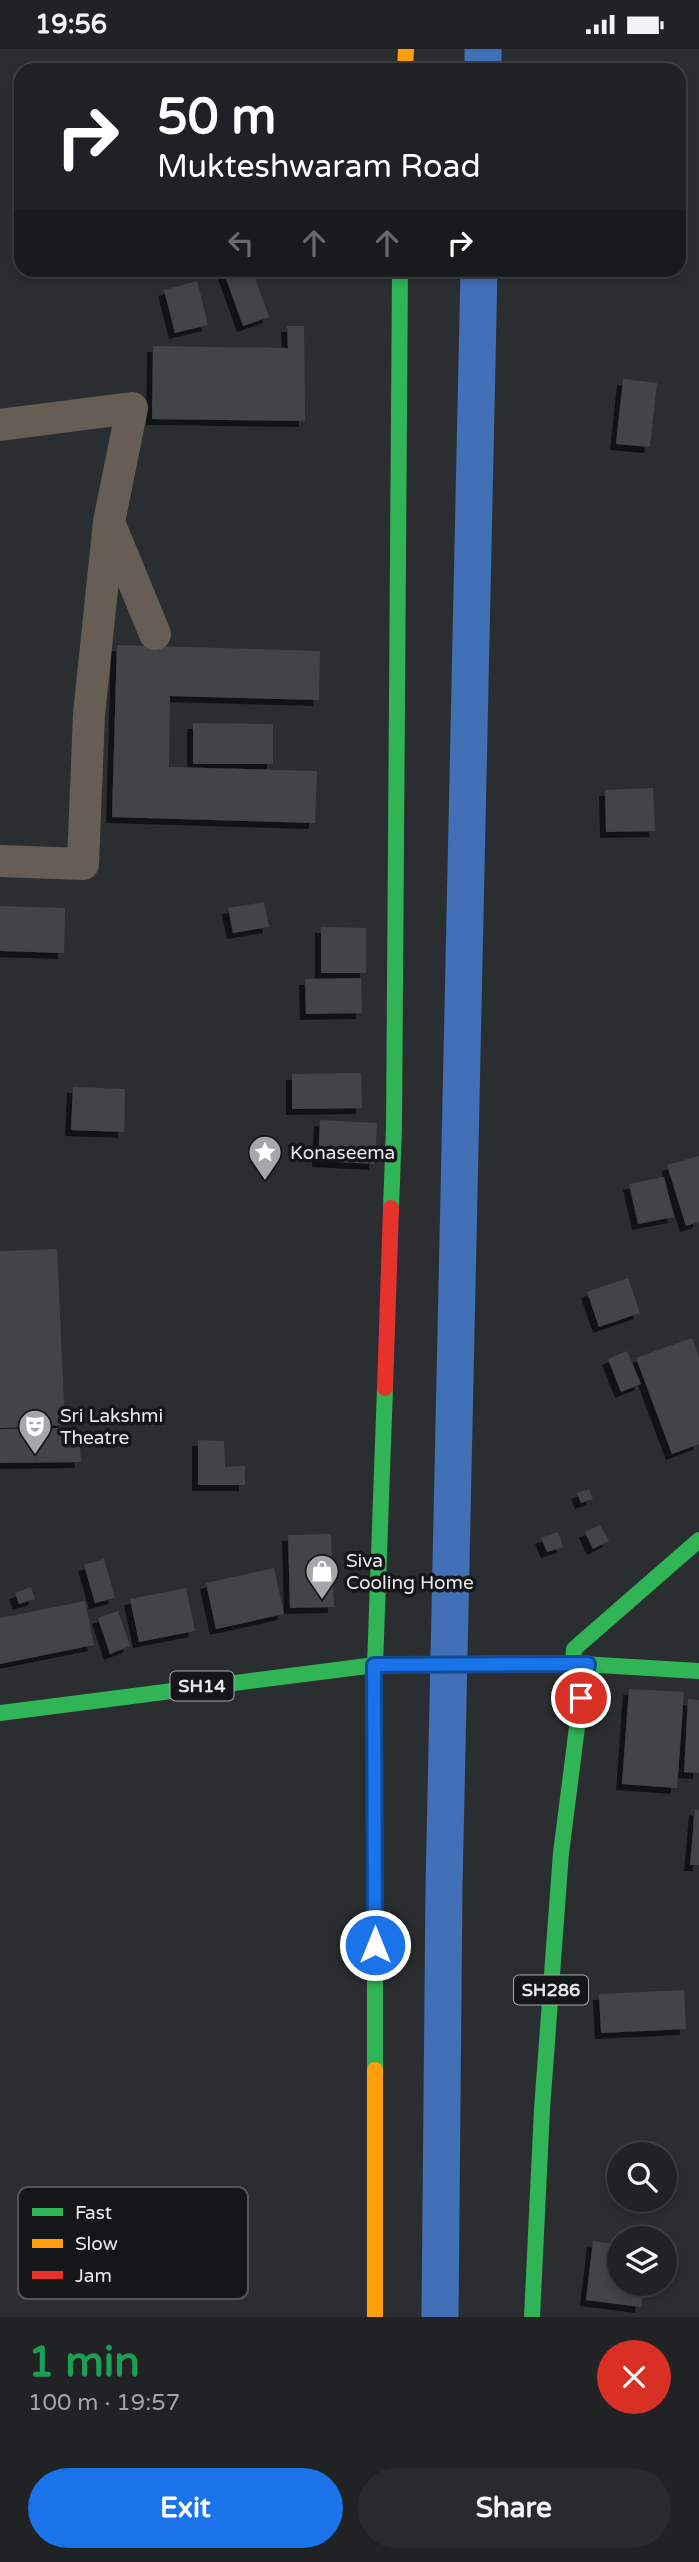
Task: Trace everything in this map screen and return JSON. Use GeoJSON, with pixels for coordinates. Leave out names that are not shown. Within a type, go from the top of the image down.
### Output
{"type":"FeatureCollection","features":[{"type":"Feature","properties":{"kind":"street"},"geometry":{"type":"LineString","coordinates":[[375,2317],[374,1665],[394,1128],[400,277]]}},
{"type":"Feature","properties":{"kind":"street"},"geometry":{"type":"LineString","coordinates":[[0,425],[132,408],[109,522],[89,714],[83,863],[0,862]]}},
{"type":"Feature","properties":{"kind":"street"},"geometry":{"type":"LineString","coordinates":[[109,522],[155,634]]}},
{"type":"Feature","properties":{"kind":"street"},"geometry":{"type":"LineString","coordinates":[[580,1664],[574,1649],[699,1540]]}},
{"type":"Feature","properties":{"kind":"street","name":"SH14"},"geometry":{"type":"LineString","coordinates":[[0,1713],[112,1696],[374,1665],[546,1663],[699,1671]]}},
{"type":"Feature","properties":{"kind":"street","name":"SH286"},"geometry":{"type":"LineString","coordinates":[[532,2317],[542,2109],[561,1853],[583,1679],[580,1664]]}},
{"type":"Feature","properties":{"kind":"building"},"geometry":{"type":"Polygon","coordinates":[[[225,277],[255,277],[269,317],[243,326],[225,277]]]}},
{"type":"Feature","properties":{"kind":"building"},"geometry":{"type":"Polygon","coordinates":[[[197,281],[208,325],[175,333],[164,290],[197,281]]]}},
{"type":"Feature","properties":{"kind":"building"},"geometry":{"type":"Polygon","coordinates":[[[287,326],[304,326],[305,421],[152,419],[153,346],[288,348],[287,326]]]}},
{"type":"Feature","properties":{"kind":"building"},"geometry":{"type":"Polygon","coordinates":[[[623,379],[657,383],[650,447],[616,444],[623,379]]]}},
{"type":"Feature","properties":{"kind":"building"},"geometry":{"type":"Polygon","coordinates":[[[117,645],[320,651],[319,700],[170,696],[169,767],[317,771],[315,823],[112,817],[117,645]]]}},
{"type":"Feature","properties":{"kind":"building"},"geometry":{"type":"Polygon","coordinates":[[[193,723],[273,724],[273,764],[193,764],[193,723]]]}},
{"type":"Feature","properties":{"kind":"building"},"geometry":{"type":"Polygon","coordinates":[[[653,788],[655,831],[606,832],[605,790],[653,788]]]}},
{"type":"Feature","properties":{"kind":"building"},"geometry":{"type":"Polygon","coordinates":[[[264,902],[269,927],[233,933],[228,908],[264,902]]]}},
{"type":"Feature","properties":{"kind":"building"},"geometry":{"type":"Polygon","coordinates":[[[0,906],[65,908],[64,953],[0,951],[0,906]]]}},
{"type":"Feature","properties":{"kind":"building"},"geometry":{"type":"Polygon","coordinates":[[[321,927],[366,928],[366,973],[321,973],[321,927]]]}},
{"type":"Feature","properties":{"kind":"building"},"geometry":{"type":"Polygon","coordinates":[[[361,978],[362,1013],[306,1014],[305,979],[361,978]]]}},
{"type":"Feature","properties":{"kind":"building"},"geometry":{"type":"Polygon","coordinates":[[[361,1073],[362,1108],[292,1109],[292,1074],[361,1073]]]}},
{"type":"Feature","properties":{"kind":"building"},"geometry":{"type":"Polygon","coordinates":[[[73,1087],[125,1089],[124,1132],[71,1130],[73,1087]]]}},
{"type":"Feature","properties":{"kind":"building"},"geometry":{"type":"Polygon","coordinates":[[[320,1120],[377,1123],[375,1164],[318,1161],[320,1120]]]}},
{"type":"Feature","properties":{"kind":"building"},"geometry":{"type":"Polygon","coordinates":[[[699,1156],[699,1222],[686,1226],[667,1165],[699,1156]]]}},
{"type":"Feature","properties":{"kind":"building"},"geometry":{"type":"Polygon","coordinates":[[[664,1177],[674,1217],[638,1224],[629,1184],[664,1177]]]}},
{"type":"Feature","properties":{"kind":"building"},"geometry":{"type":"Polygon","coordinates":[[[57,1249],[65,1425],[0,1428],[0,1251],[57,1249]]]}},
{"type":"Feature","properties":{"kind":"building"},"geometry":{"type":"Polygon","coordinates":[[[628,1278],[640,1313],[599,1327],[587,1292],[628,1278]]]}},
{"type":"Feature","properties":{"kind":"building"},"geometry":{"type":"Polygon","coordinates":[[[692,1338],[699,1357],[699,1444],[672,1454],[636,1358],[692,1338]]]}},
{"type":"Feature","properties":{"kind":"building"},"geometry":{"type":"Polygon","coordinates":[[[627,1351],[641,1384],[621,1392],[608,1359],[627,1351]]]}},
{"type":"Feature","properties":{"kind":"building"},"geometry":{"type":"Polygon","coordinates":[[[68,1428],[68,1448],[80,1447],[81,1462],[0,1463],[0,1429],[68,1428]]]}},
{"type":"Feature","properties":{"kind":"building"},"geometry":{"type":"Polygon","coordinates":[[[198,1440],[224,1441],[225,1467],[245,1466],[245,1485],[198,1485],[198,1440]]]}},
{"type":"Feature","properties":{"kind":"building"},"geometry":{"type":"Polygon","coordinates":[[[589,1489],[593,1499],[581,1503],[577,1493],[589,1489]]]}},
{"type":"Feature","properties":{"kind":"building"},"geometry":{"type":"Polygon","coordinates":[[[600,1525],[609,1541],[593,1549],[585,1532],[600,1525]]]}},
{"type":"Feature","properties":{"kind":"building"},"geometry":{"type":"Polygon","coordinates":[[[558,1532],[563,1547],[547,1552],[541,1538],[558,1532]]]}},
{"type":"Feature","properties":{"kind":"building"},"geometry":{"type":"Polygon","coordinates":[[[331,1534],[334,1607],[290,1608],[288,1535],[331,1534]]]}},
{"type":"Feature","properties":{"kind":"building"},"geometry":{"type":"Polygon","coordinates":[[[104,1559],[115,1598],[95,1603],[84,1565],[104,1559]]]}},
{"type":"Feature","properties":{"kind":"building"},"geometry":{"type":"Polygon","coordinates":[[[274,1568],[284,1614],[216,1629],[206,1583],[274,1568]]]}},
{"type":"Feature","properties":{"kind":"building"},"geometry":{"type":"Polygon","coordinates":[[[31,1587],[35,1599],[19,1604],[15,1593],[31,1587]]]}},
{"type":"Feature","properties":{"kind":"building"},"geometry":{"type":"Polygon","coordinates":[[[186,1588],[195,1631],[139,1642],[130,1599],[186,1588]]]}},
{"type":"Feature","properties":{"kind":"building"},"geometry":{"type":"Polygon","coordinates":[[[85,1601],[94,1645],[0,1664],[0,1618],[85,1601]]]}},
{"type":"Feature","properties":{"kind":"building"},"geometry":{"type":"Polygon","coordinates":[[[118,1611],[130,1646],[110,1654],[98,1618],[118,1611]]]}},
{"type":"Feature","properties":{"kind":"building"},"geometry":{"type":"Polygon","coordinates":[[[629,1689],[684,1692],[677,1788],[622,1784],[629,1689]]]}},
{"type":"Feature","properties":{"kind":"building"},"geometry":{"type":"Polygon","coordinates":[[[688,1699],[699,1700],[699,1773],[684,1772],[688,1699]]]}},
{"type":"Feature","properties":{"kind":"building"},"geometry":{"type":"Polygon","coordinates":[[[695,1809],[699,1810],[699,1865],[690,1865],[695,1809]]]}},
{"type":"Feature","properties":{"kind":"building"},"geometry":{"type":"Polygon","coordinates":[[[684,1990],[686,2029],[601,2033],[599,1994],[684,1990]]]}},
{"type":"Feature","properties":{"kind":"building"},"geometry":{"type":"Polygon","coordinates":[[[593,2241],[607,2243],[607,2296],[642,2296],[641,2307],[586,2300],[593,2241]]]}},
{"type":"Feature","properties":{"kind":"waterway"},"geometry":{"type":"LineString","coordinates":[[483,49],[483,63]]}},
{"type":"Feature","properties":{"kind":"waterway"},"geometry":{"type":"LineString","coordinates":[[440,2317],[444,1887],[479,277]]}},
{"type":"Feature","properties":{"kind":"traffic: fast"},"geometry":{"type":"LineString","coordinates":[[391,1208],[394,1128],[400,277]]}},
{"type":"Feature","properties":{"kind":"traffic: fast"},"geometry":{"type":"LineString","coordinates":[[375,2070],[375,1665],[385,1388]]}},
{"type":"Feature","properties":{"kind":"traffic: fast"},"geometry":{"type":"LineString","coordinates":[[573,1664],[574,1649],[699,1540]]}},
{"type":"Feature","properties":{"kind":"traffic: fast"},"geometry":{"type":"LineString","coordinates":[[0,1713],[375,1665],[566,1663],[699,1671]]}},
{"type":"Feature","properties":{"kind":"traffic: fast"},"geometry":{"type":"LineString","coordinates":[[532,2317],[542,2109],[561,1853],[583,1680],[588,1664]]}},
{"type":"Feature","properties":{"kind":"traffic: slow"},"geometry":{"type":"LineString","coordinates":[[405,63],[406,49]]}},
{"type":"Feature","properties":{"kind":"traffic: slow"},"geometry":{"type":"LineString","coordinates":[[375,2070],[375,2317]]}},
{"type":"Feature","properties":{"kind":"traffic: jam"},"geometry":{"type":"LineString","coordinates":[[385,1388],[391,1208]]}},
{"type":"Feature","properties":{"kind":"place","name":"Konaseema"},"geometry":{"type":"Point","coordinates":[265,1182]}},
{"type":"Feature","properties":{"kind":"place","name":"Sri Lakshmi Theatre"},"geometry":{"type":"Point","coordinates":[35,1456]}},
{"type":"Feature","properties":{"kind":"place","name":"Siva Cooling Home"},"geometry":{"type":"Point","coordinates":[322,1601]}},
{"type":"Feature","properties":{"kind":"route"},"geometry":{"type":"LineString","coordinates":[[375,1945],[374,1665],[588,1664],[581,1698]]}}]}
